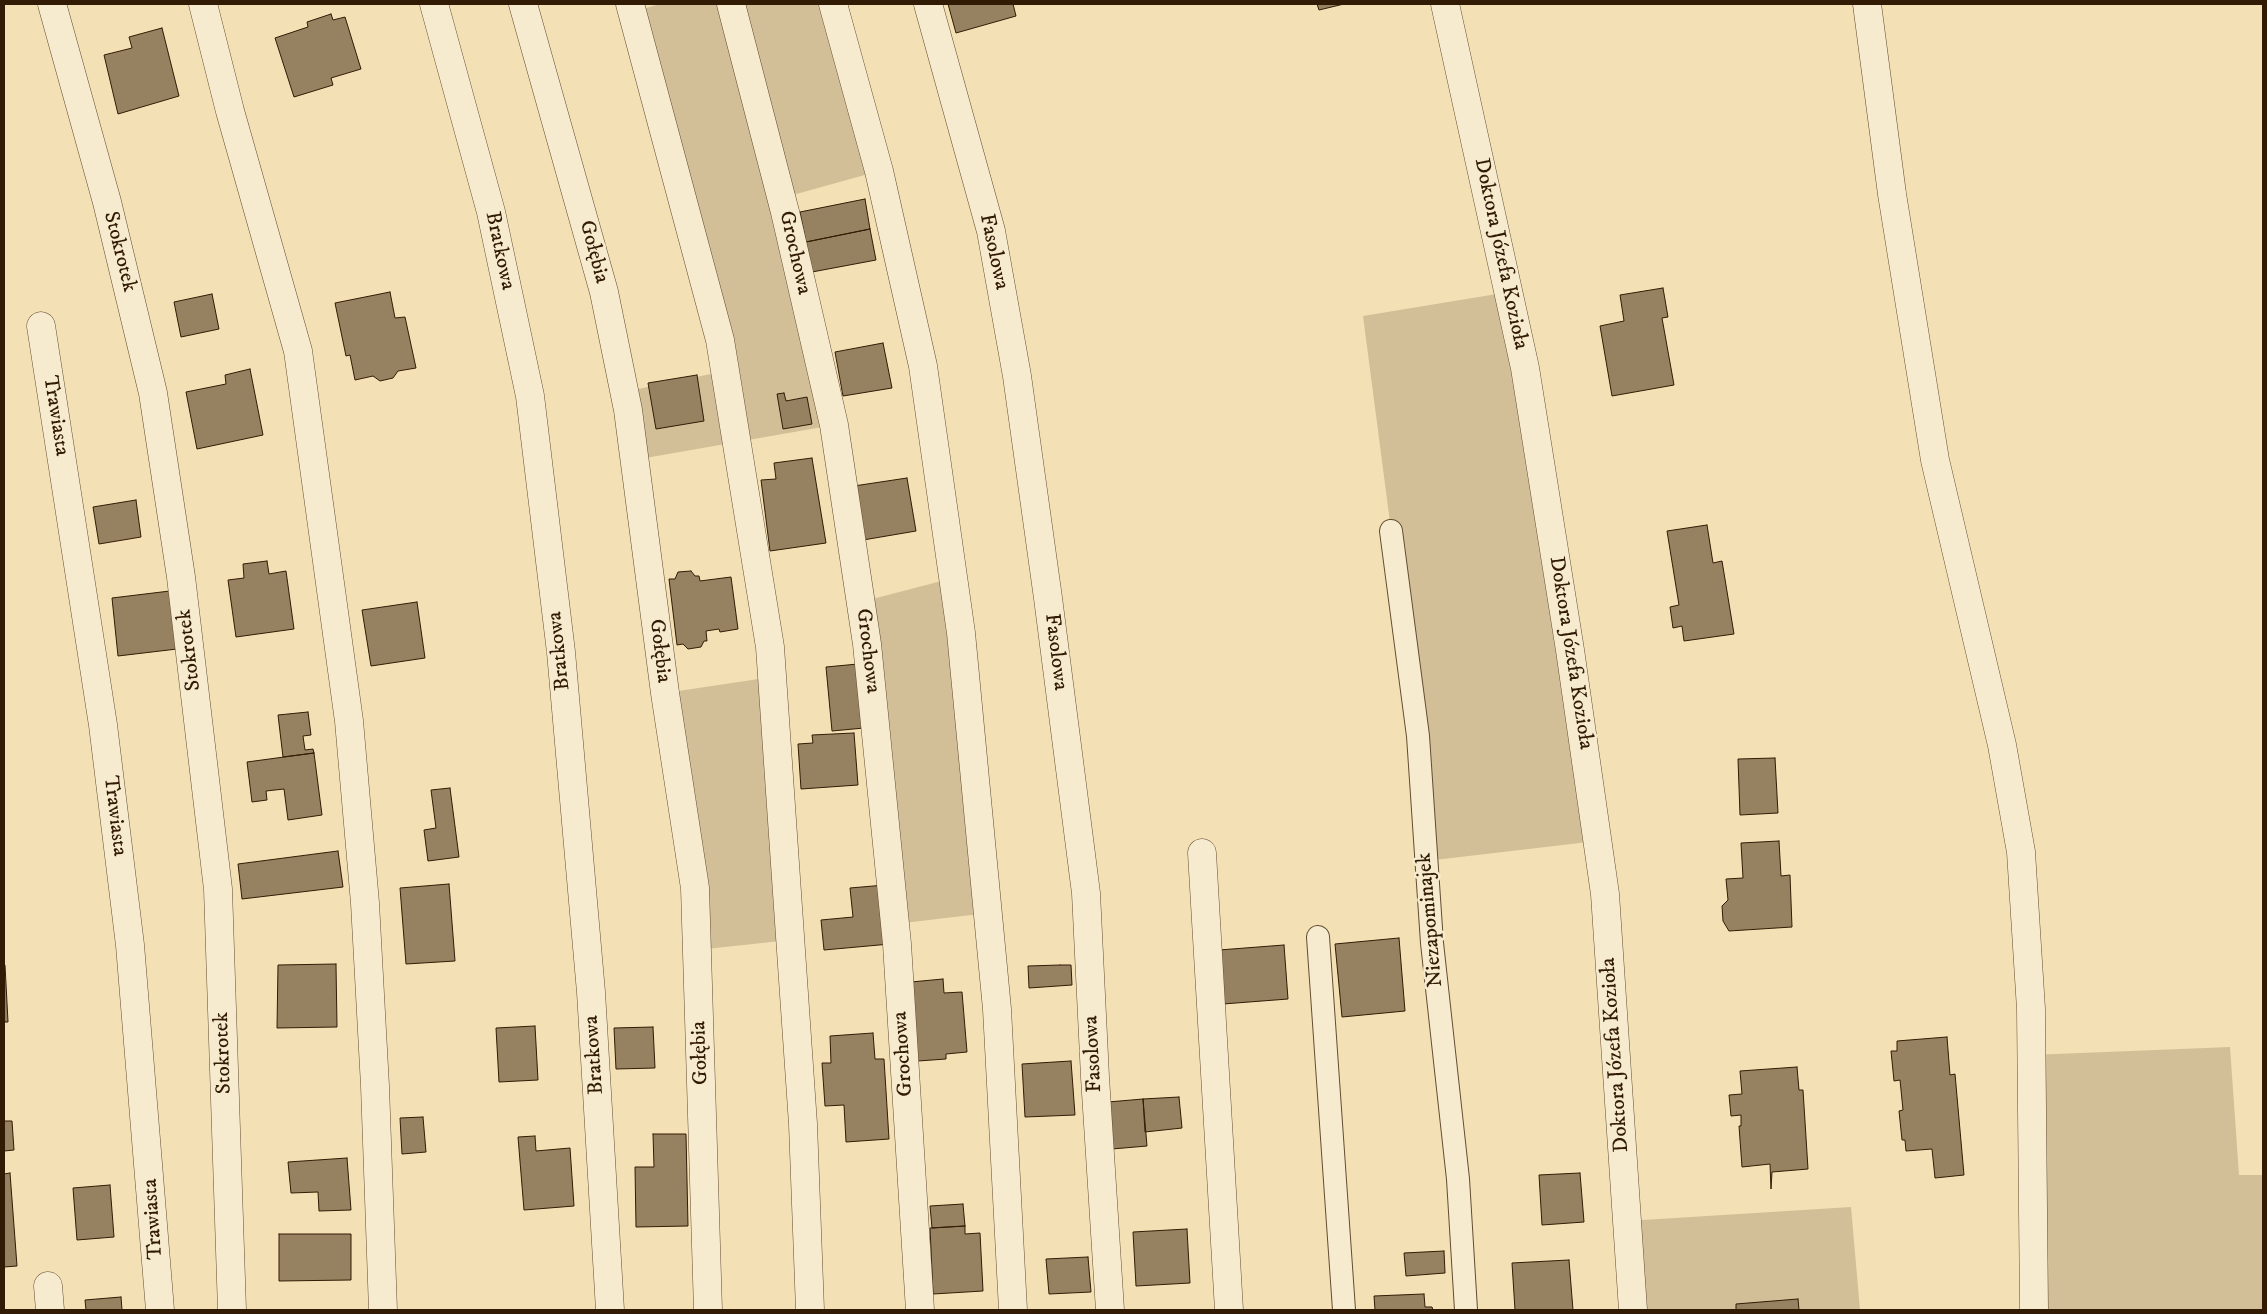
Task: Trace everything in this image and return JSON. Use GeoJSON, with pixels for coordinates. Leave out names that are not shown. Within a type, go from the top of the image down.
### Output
{"type":"FeatureCollection","features":[{"type":"Feature","properties":{"kind":"street","name":"Stokrotek"},"geometry":{"type":"LineString","coordinates":[[52,4],[107,202],[153,393],[181,577],[218,889],[232,1310]]}},
{"type":"Feature","properties":{"kind":"street"},"geometry":{"type":"LineString","coordinates":[[203,4],[230,111],[298,350],[349,721],[364,904],[375,1077],[383,1310]]}},
{"type":"Feature","properties":{"kind":"street","name":"Bratkowa"},"geometry":{"type":"LineString","coordinates":[[434,4],[491,212],[530,396],[561,652],[589,973],[610,1310]]}},
{"type":"Feature","properties":{"kind":"street","name":"Gołębia"},"geometry":{"type":"LineString","coordinates":[[523,4],[604,292],[628,410],[665,693],[695,888],[708,1310]]}},
{"type":"Feature","properties":{"kind":"street"},"geometry":{"type":"LineString","coordinates":[[630,4],[720,340],[770,647],[803,1124],[810,1310]]}},
{"type":"Feature","properties":{"kind":"street","name":"Grochowa"},"geometry":{"type":"LineString","coordinates":[[732,4],[785,212],[834,425],[867,644],[897,944],[920,1310]]}},
{"type":"Feature","properties":{"kind":"street"},"geometry":{"type":"LineString","coordinates":[[833,4],[879,171],[923,366],[958,614],[997,1009],[1013,1310]]}},
{"type":"Feature","properties":{"kind":"street","name":"Fasolowa"},"geometry":{"type":"LineString","coordinates":[[928,4],[991,231],[1017,376],[1048,598],[1086,893],[1095,1077],[1110,1310]]}},
{"type":"Feature","properties":{"kind":"street","name":"Doktora Józefa Kozioła"},"geometry":{"type":"LineString","coordinates":[[1446,4],[1525,368],[1581,726],[1605,894],[1633,1310]]}},
{"type":"Feature","properties":{"kind":"street"},"geometry":{"type":"LineString","coordinates":[[1868,4],[1892,194],[1935,460],[2002,745],[2021,852],[2031,1010],[2034,1310]]}},
{"type":"Feature","properties":{"kind":"street","name":"Trawiasta"},"geometry":{"type":"LineString","coordinates":[[42,326],[103,725],[130,945],[160,1310]]}},
{"type":"Feature","properties":{"kind":"street"},"geometry":{"type":"LineString","coordinates":[[1202,853],[1229,1310]]}},
{"type":"Feature","properties":{"kind":"lane","name":"Niezapominajek"},"geometry":{"type":"LineString","coordinates":[[1391,531],[1418,736],[1432,944],[1458,1179],[1466,1310]]}},
{"type":"Feature","properties":{"kind":"lane"},"geometry":{"type":"LineString","coordinates":[[1318,938],[1344,1310]]}},
{"type":"Feature","properties":{"kind":"shaded area"},"geometry":{"type":"Polygon","coordinates":[[[660,4],[833,4],[879,171],[782,198],[834,425],[634,460],[624,392],[725,371],[632,12],[660,4]]]}},
{"type":"Feature","properties":{"kind":"shaded area"},"geometry":{"type":"Polygon","coordinates":[[[1509,292],[1597,841],[1426,861],[1418,736],[1363,316],[1509,292]]]}},
{"type":"Feature","properties":{"kind":"shaded area"},"geometry":{"type":"Polygon","coordinates":[[[953,578],[988,913],[895,924],[861,602],[953,578]]]}},
{"type":"Feature","properties":{"kind":"shaded area"},"geometry":{"type":"Polygon","coordinates":[[[772,677],[790,940],[697,950],[665,693],[772,677]]]}},
{"type":"Feature","properties":{"kind":"shaded area"},"geometry":{"type":"Polygon","coordinates":[[[2230,1047],[2239,1175],[2263,1175],[2263,1310],[2034,1310],[2031,1055],[2230,1047]]]}},
{"type":"Feature","properties":{"kind":"shaded area"},"geometry":{"type":"Polygon","coordinates":[[[1851,1207],[1860,1310],[1633,1310],[1627,1221],[1851,1207]]]}},
{"type":"Feature","properties":{"kind":"building"},"geometry":{"type":"Polygon","coordinates":[[[948,4],[1013,4],[1016,16],[956,33],[948,4]]]}},
{"type":"Feature","properties":{"kind":"building"},"geometry":{"type":"Polygon","coordinates":[[[1317,4],[1344,4],[1319,10],[1317,4]]]}},
{"type":"Feature","properties":{"kind":"building"},"geometry":{"type":"Polygon","coordinates":[[[331,14],[333,20],[345,17],[361,69],[331,78],[333,85],[294,97],[275,38],[308,27],[307,22],[331,14]]]}},
{"type":"Feature","properties":{"kind":"building"},"geometry":{"type":"Polygon","coordinates":[[[162,28],[179,96],[118,114],[104,55],[132,48],[129,37],[162,28]]]}},
{"type":"Feature","properties":{"kind":"building"},"geometry":{"type":"Polygon","coordinates":[[[865,199],[870,229],[806,242],[800,212],[865,199]]]}},
{"type":"Feature","properties":{"kind":"building"},"geometry":{"type":"Polygon","coordinates":[[[870,229],[876,260],[812,272],[806,242],[870,229]]]}},
{"type":"Feature","properties":{"kind":"building"},"geometry":{"type":"Polygon","coordinates":[[[1663,288],[1668,317],[1662,318],[1674,385],[1612,396],[1600,326],[1624,321],[1620,295],[1663,288]]]}},
{"type":"Feature","properties":{"kind":"building"},"geometry":{"type":"Polygon","coordinates":[[[390,292],[395,318],[405,317],[416,368],[398,371],[393,378],[380,381],[373,376],[355,380],[350,355],[346,356],[335,303],[390,292]]]}},
{"type":"Feature","properties":{"kind":"building"},"geometry":{"type":"Polygon","coordinates":[[[212,294],[219,329],[181,337],[174,302],[212,294]]]}},
{"type":"Feature","properties":{"kind":"building"},"geometry":{"type":"Polygon","coordinates":[[[883,343],[892,388],[843,396],[835,352],[883,343]]]}},
{"type":"Feature","properties":{"kind":"building"},"geometry":{"type":"Polygon","coordinates":[[[250,369],[263,435],[197,449],[186,392],[226,384],[225,375],[250,369]]]}},
{"type":"Feature","properties":{"kind":"building"},"geometry":{"type":"Polygon","coordinates":[[[697,375],[704,421],[656,429],[648,383],[697,375]]]}},
{"type":"Feature","properties":{"kind":"building"},"geometry":{"type":"Polygon","coordinates":[[[784,393],[786,401],[807,397],[812,424],[783,429],[777,394],[784,393]]]}},
{"type":"Feature","properties":{"kind":"building"},"geometry":{"type":"Polygon","coordinates":[[[812,458],[826,543],[770,551],[761,480],[776,479],[774,463],[812,458]]]}},
{"type":"Feature","properties":{"kind":"building"},"geometry":{"type":"Polygon","coordinates":[[[907,478],[916,531],[863,540],[854,486],[907,478]]]}},
{"type":"Feature","properties":{"kind":"building"},"geometry":{"type":"Polygon","coordinates":[[[136,500],[141,537],[99,544],[93,507],[136,500]]]}},
{"type":"Feature","properties":{"kind":"building"},"geometry":{"type":"Polygon","coordinates":[[[1707,525],[1713,563],[1722,561],[1734,634],[1684,641],[1682,626],[1673,628],[1670,607],[1679,605],[1667,531],[1707,525]]]}},
{"type":"Feature","properties":{"kind":"building"},"geometry":{"type":"Polygon","coordinates":[[[267,561],[269,574],[286,571],[294,629],[236,637],[228,580],[244,578],[243,564],[267,561]]]}},
{"type":"Feature","properties":{"kind":"building"},"geometry":{"type":"Polygon","coordinates":[[[691,571],[695,576],[699,576],[700,581],[731,577],[738,629],[720,632],[719,629],[706,631],[707,641],[704,641],[701,647],[688,649],[683,644],[677,645],[669,579],[675,579],[678,572],[691,571]]]}},
{"type":"Feature","properties":{"kind":"building"},"geometry":{"type":"Polygon","coordinates":[[[170,591],[177,649],[118,656],[112,598],[170,591]]]}},
{"type":"Feature","properties":{"kind":"building"},"geometry":{"type":"Polygon","coordinates":[[[417,602],[425,658],[371,666],[362,610],[417,602]]]}},
{"type":"Feature","properties":{"kind":"building"},"geometry":{"type":"Polygon","coordinates":[[[858,664],[864,728],[832,731],[826,667],[858,664]]]}},
{"type":"Feature","properties":{"kind":"building"},"geometry":{"type":"Polygon","coordinates":[[[308,712],[311,735],[303,736],[305,750],[313,749],[314,753],[283,757],[278,715],[308,712]]]}},
{"type":"Feature","properties":{"kind":"building"},"geometry":{"type":"Polygon","coordinates":[[[854,733],[858,785],[801,789],[798,744],[813,743],[812,735],[854,733]]]}},
{"type":"Feature","properties":{"kind":"building"},"geometry":{"type":"Polygon","coordinates":[[[314,753],[322,815],[288,820],[284,789],[266,791],[267,800],[252,802],[247,762],[314,753]]]}},
{"type":"Feature","properties":{"kind":"building"},"geometry":{"type":"Polygon","coordinates":[[[1775,758],[1778,813],[1740,815],[1738,759],[1775,758]]]}},
{"type":"Feature","properties":{"kind":"building"},"geometry":{"type":"Polygon","coordinates":[[[450,788],[459,857],[428,861],[424,830],[436,828],[431,790],[450,788]]]}},
{"type":"Feature","properties":{"kind":"building"},"geometry":{"type":"Polygon","coordinates":[[[1779,841],[1781,876],[1790,875],[1792,927],[1729,931],[1723,921],[1722,906],[1728,900],[1726,879],[1743,878],[1741,843],[1779,841]]]}},
{"type":"Feature","properties":{"kind":"building"},"geometry":{"type":"Polygon","coordinates":[[[338,851],[343,887],[242,899],[238,864],[338,851]]]}},
{"type":"Feature","properties":{"kind":"building"},"geometry":{"type":"Polygon","coordinates":[[[449,884],[455,961],[406,964],[400,888],[449,884]]]}},
{"type":"Feature","properties":{"kind":"building"},"geometry":{"type":"Polygon","coordinates":[[[885,885],[890,944],[824,950],[821,920],[853,917],[850,888],[885,885]]]}},
{"type":"Feature","properties":{"kind":"building"},"geometry":{"type":"Polygon","coordinates":[[[1399,938],[1405,1011],[1342,1017],[1335,944],[1399,938]]]}},
{"type":"Feature","properties":{"kind":"building"},"geometry":{"type":"Polygon","coordinates":[[[1284,945],[1288,999],[1223,1004],[1219,950],[1284,945]]]}},
{"type":"Feature","properties":{"kind":"building"},"geometry":{"type":"Polygon","coordinates":[[[336,964],[337,1027],[277,1028],[278,965],[336,964]]]}},
{"type":"Feature","properties":{"kind":"building"},"geometry":{"type":"Polygon","coordinates":[[[4,965],[8,1022],[5,1022],[4,1018],[4,965]]]}},
{"type":"Feature","properties":{"kind":"building"},"geometry":{"type":"Polygon","coordinates":[[[1071,965],[1072,985],[1029,988],[1028,966],[1071,965]]]}},
{"type":"Feature","properties":{"kind":"building"},"geometry":{"type":"Polygon","coordinates":[[[943,979],[944,993],[962,992],[967,1052],[946,1054],[946,1059],[918,1061],[911,982],[943,979]]]}},
{"type":"Feature","properties":{"kind":"building"},"geometry":{"type":"Polygon","coordinates":[[[535,1026],[538,1080],[499,1082],[496,1028],[535,1026]]]}},
{"type":"Feature","properties":{"kind":"building"},"geometry":{"type":"Polygon","coordinates":[[[653,1027],[655,1068],[616,1069],[614,1028],[653,1027]]]}},
{"type":"Feature","properties":{"kind":"building"},"geometry":{"type":"Polygon","coordinates":[[[873,1033],[875,1059],[884,1059],[889,1139],[846,1142],[844,1105],[825,1106],[822,1063],[831,1063],[830,1036],[873,1033]]]}},
{"type":"Feature","properties":{"kind":"building"},"geometry":{"type":"Polygon","coordinates":[[[1947,1037],[1950,1075],[1955,1074],[1964,1175],[1935,1178],[1932,1149],[1906,1151],[1905,1140],[1902,1140],[1899,1111],[1903,1110],[1900,1080],[1894,1081],[1891,1051],[1897,1051],[1897,1041],[1947,1037]]]}},
{"type":"Feature","properties":{"kind":"building"},"geometry":{"type":"Polygon","coordinates":[[[1071,1061],[1075,1115],[1025,1117],[1022,1064],[1071,1061]]]}},
{"type":"Feature","properties":{"kind":"building"},"geometry":{"type":"Polygon","coordinates":[[[1797,1067],[1799,1090],[1803,1090],[1808,1169],[1772,1172],[1771,1189],[1770,1164],[1742,1167],[1739,1126],[1741,1126],[1741,1115],[1731,1116],[1729,1095],[1742,1094],[1740,1071],[1797,1067]]]}},
{"type":"Feature","properties":{"kind":"building"},"geometry":{"type":"Polygon","coordinates":[[[1179,1097],[1182,1128],[1145,1132],[1143,1099],[1179,1097]]]}},
{"type":"Feature","properties":{"kind":"building"},"geometry":{"type":"Polygon","coordinates":[[[1143,1099],[1147,1146],[1112,1149],[1108,1102],[1143,1099]]]}},
{"type":"Feature","properties":{"kind":"building"},"geometry":{"type":"Polygon","coordinates":[[[423,1117],[426,1152],[402,1154],[400,1118],[423,1117]]]}},
{"type":"Feature","properties":{"kind":"building"},"geometry":{"type":"Polygon","coordinates":[[[4,1121],[12,1121],[14,1150],[4,1151],[4,1121]]]}},
{"type":"Feature","properties":{"kind":"building"},"geometry":{"type":"Polygon","coordinates":[[[653,1134],[686,1134],[688,1226],[636,1227],[635,1167],[654,1167],[653,1134]]]}},
{"type":"Feature","properties":{"kind":"building"},"geometry":{"type":"Polygon","coordinates":[[[535,1136],[536,1151],[570,1148],[574,1206],[524,1210],[518,1137],[535,1136]]]}},
{"type":"Feature","properties":{"kind":"building"},"geometry":{"type":"Polygon","coordinates":[[[347,1158],[351,1210],[319,1211],[318,1192],[291,1193],[288,1162],[347,1158]]]}},
{"type":"Feature","properties":{"kind":"building"},"geometry":{"type":"Polygon","coordinates":[[[10,1173],[17,1266],[4,1267],[4,1174],[10,1173]]]}},
{"type":"Feature","properties":{"kind":"building"},"geometry":{"type":"Polygon","coordinates":[[[1580,1173],[1584,1222],[1542,1225],[1539,1175],[1580,1173]]]}},
{"type":"Feature","properties":{"kind":"building"},"geometry":{"type":"Polygon","coordinates":[[[110,1185],[114,1237],[77,1240],[73,1188],[110,1185]]]}},
{"type":"Feature","properties":{"kind":"building"},"geometry":{"type":"Polygon","coordinates":[[[963,1204],[965,1226],[932,1228],[930,1206],[963,1204]]]}},
{"type":"Feature","properties":{"kind":"building"},"geometry":{"type":"Polygon","coordinates":[[[965,1226],[965,1234],[980,1233],[983,1291],[933,1294],[930,1228],[965,1226]]]}},
{"type":"Feature","properties":{"kind":"building"},"geometry":{"type":"Polygon","coordinates":[[[1187,1229],[1190,1283],[1136,1286],[1133,1232],[1187,1229]]]}},
{"type":"Feature","properties":{"kind":"building"},"geometry":{"type":"Polygon","coordinates":[[[279,1234],[351,1234],[351,1280],[279,1281],[279,1234]]]}},
{"type":"Feature","properties":{"kind":"building"},"geometry":{"type":"Polygon","coordinates":[[[1444,1251],[1445,1273],[1406,1276],[1404,1253],[1444,1251]]]}},
{"type":"Feature","properties":{"kind":"building"},"geometry":{"type":"Polygon","coordinates":[[[1088,1257],[1091,1292],[1049,1294],[1046,1259],[1088,1257]]]}},
{"type":"Feature","properties":{"kind":"building"},"geometry":{"type":"Polygon","coordinates":[[[1569,1260],[1573,1310],[1515,1310],[1512,1263],[1569,1260]]]}},
{"type":"Feature","properties":{"kind":"building"},"geometry":{"type":"Polygon","coordinates":[[[1424,1294],[1425,1307],[1432,1307],[1433,1310],[1375,1310],[1374,1296],[1424,1294]]]}},
{"type":"Feature","properties":{"kind":"building"},"geometry":{"type":"Polygon","coordinates":[[[121,1297],[122,1310],[86,1310],[85,1300],[121,1297]]]}},
{"type":"Feature","properties":{"kind":"building"},"geometry":{"type":"Polygon","coordinates":[[[1798,1299],[1799,1310],[1736,1310],[1736,1304],[1798,1299]]]}}]}
